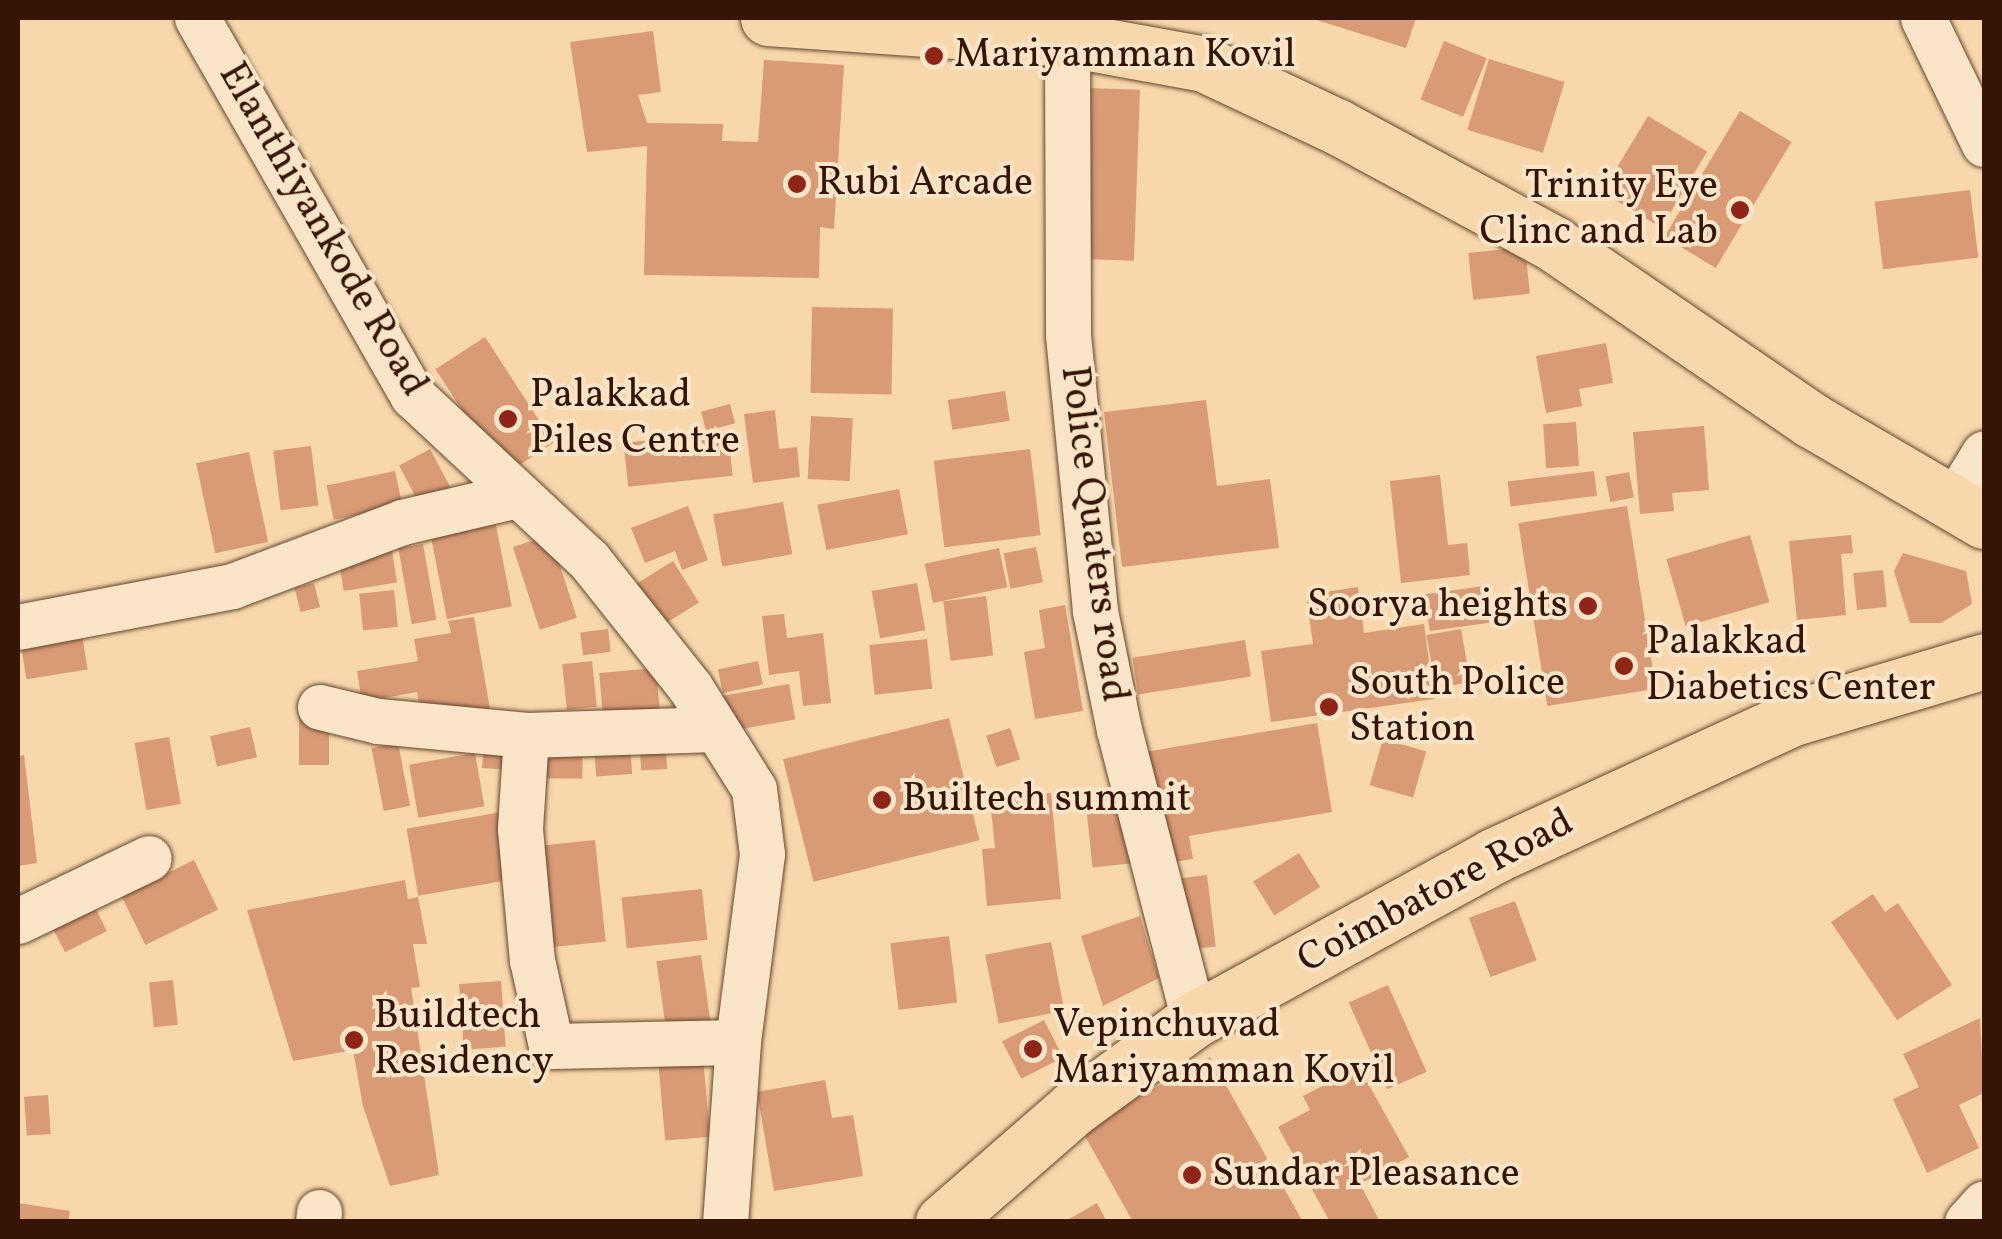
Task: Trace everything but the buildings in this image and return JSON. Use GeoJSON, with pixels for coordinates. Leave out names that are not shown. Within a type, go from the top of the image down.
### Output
{"type":"FeatureCollection","features":[{"type":"Feature","properties":{"kind":"main road"},"geometry":{"type":"LineString","coordinates":[[768,18],[1067,39],[1204,64],[1336,126],[1554,244],[1810,420],[1969,511]]}},
{"type":"Feature","properties":{"kind":"main road","name":"Coimbatore Road"},"geometry":{"type":"LineString","coordinates":[[944,1222],[1076,1106],[1194,1020],[1494,856],[1793,718],[1984,662]]}},
{"type":"Feature","properties":{"kind":"street","name":"Elanthiyankode Road"},"geometry":{"type":"LineString","coordinates":[[197,18],[413,396],[589,560],[716,728],[754,789],[762,854],[738,1042],[726,1222]]}},
{"type":"Feature","properties":{"kind":"street"},"geometry":{"type":"LineString","coordinates":[[1923,18],[1984,144]]}},
{"type":"Feature","properties":{"kind":"street","name":"Police Quaters road"},"geometry":{"type":"LineString","coordinates":[[1067,39],[1068,335],[1091,575],[1119,730],[1194,1020]]}},
{"type":"Feature","properties":{"kind":"street"},"geometry":{"type":"LineString","coordinates":[[1969,511],[1984,453]]}},
{"type":"Feature","properties":{"kind":"street"},"geometry":{"type":"LineString","coordinates":[[18,627],[232,586],[402,522],[517,495]]}},
{"type":"Feature","properties":{"kind":"street"},"geometry":{"type":"LineString","coordinates":[[320,707],[378,722],[526,735],[716,728]]}},
{"type":"Feature","properties":{"kind":"street"},"geometry":{"type":"LineString","coordinates":[[526,735],[520,829],[532,960],[552,1046],[738,1042]]}},
{"type":"Feature","properties":{"kind":"street"},"geometry":{"type":"LineString","coordinates":[[18,922],[149,858]]}},
{"type":"Feature","properties":{"kind":"street"},"geometry":{"type":"LineString","coordinates":[[1967,1222],[1984,1203]]}},
{"type":"Feature","properties":{"kind":"place","name":"Mariyamman Kovil"},"geometry":{"type":"Point","coordinates":[934,56]}},
{"type":"Feature","properties":{"kind":"place","name":"Rubi Arcade"},"geometry":{"type":"Point","coordinates":[797,184]}},
{"type":"Feature","properties":{"kind":"place","name":"Trinity Eye Clinc and Lab"},"geometry":{"type":"Point","coordinates":[1740,210]}},
{"type":"Feature","properties":{"kind":"place","name":"Palakkad Piles Centre"},"geometry":{"type":"Point","coordinates":[508,419]}},
{"type":"Feature","properties":{"kind":"place","name":"Soorya heights"},"geometry":{"type":"Point","coordinates":[1588,606]}},
{"type":"Feature","properties":{"kind":"place","name":"Palakkad Diabetics Center"},"geometry":{"type":"Point","coordinates":[1624,666]}},
{"type":"Feature","properties":{"kind":"place","name":"South Police Station"},"geometry":{"type":"Point","coordinates":[1329,707]}},
{"type":"Feature","properties":{"kind":"place","name":"Builtech summit"},"geometry":{"type":"Point","coordinates":[882,800]}},
{"type":"Feature","properties":{"kind":"place","name":"Buildtech Residency"},"geometry":{"type":"Point","coordinates":[354,1040]}},
{"type":"Feature","properties":{"kind":"place","name":"Vepinchuvad Mariyamman Kovil"},"geometry":{"type":"Point","coordinates":[1033,1049]}},
{"type":"Feature","properties":{"kind":"place","name":"Sundar Pleasance"},"geometry":{"type":"Point","coordinates":[1192,1175]}}]}
